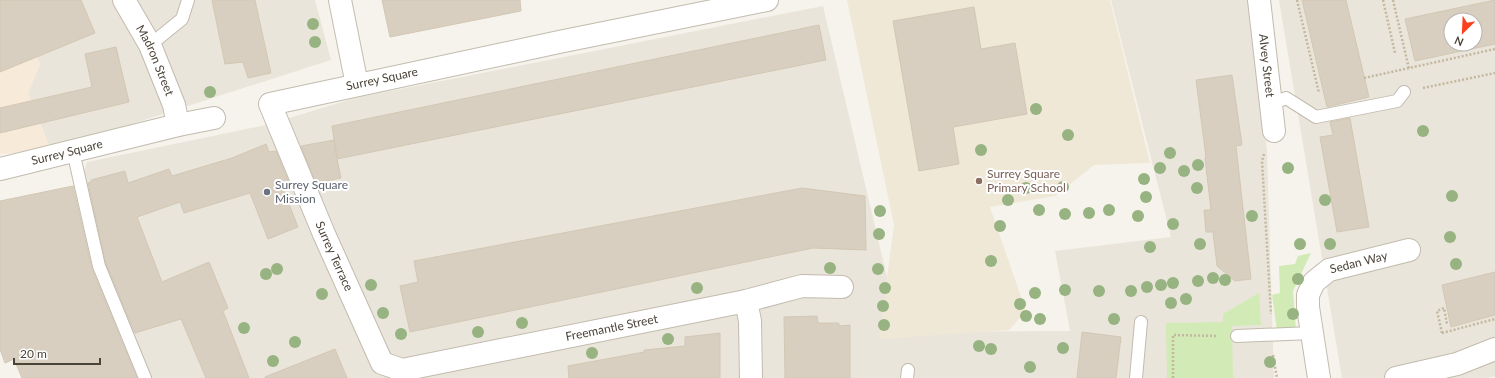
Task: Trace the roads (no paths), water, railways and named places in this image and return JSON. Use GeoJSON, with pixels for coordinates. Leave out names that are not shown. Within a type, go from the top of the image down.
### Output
{"type":"FeatureCollection","features":[{"type":"Feature","properties":{"kind":"street","name":"Madron Street"},"geometry":{"type":"LineString","coordinates":[[124,0],[150,45],[174,105],[178,125]]}},
{"type":"Feature","properties":{"kind":"street"},"geometry":{"type":"LineString","coordinates":[[340,0],[357,85]]}},
{"type":"Feature","properties":{"kind":"street","name":"Surrey Square"},"geometry":{"type":"LineString","coordinates":[[270,104],[767,0]]}},
{"type":"Feature","properties":{"kind":"street","name":"Alvey Street"},"geometry":{"type":"LineString","coordinates":[[1258,0],[1272,104],[1270,140]]}},
{"type":"Feature","properties":{"kind":"street","name":"Surrey Terrace"},"geometry":{"type":"LineString","coordinates":[[270,104],[324,234],[388,369]]}},
{"type":"Feature","properties":{"kind":"street","name":"Surrey Square"},"geometry":{"type":"LineString","coordinates":[[0,169],[178,125],[214,118]]}},
{"type":"Feature","properties":{"kind":"street","name":"Sedan Way"},"geometry":{"type":"LineString","coordinates":[[1319,378],[1308,295],[1314,282],[1329,270],[1409,250]]}},
{"type":"Feature","properties":{"kind":"street","name":"Freemantle Street"},"geometry":{"type":"LineString","coordinates":[[388,369],[402,370],[746,300],[802,286],[842,287]]}},
{"type":"Feature","properties":{"kind":"street"},"geometry":{"type":"LineString","coordinates":[[746,300],[750,321],[751,378]]}},
{"type":"Feature","properties":{"kind":"street"},"geometry":{"type":"LineString","coordinates":[[1396,378],[1457,364],[1495,349]]}},
{"type":"Feature","properties":{"kind":"lane"},"geometry":{"type":"LineString","coordinates":[[150,45],[182,19],[188,0]]}},
{"type":"Feature","properties":{"kind":"lane"},"geometry":{"type":"LineString","coordinates":[[1272,104],[1286,98],[1316,117],[1397,101],[1404,92]]}},
{"type":"Feature","properties":{"kind":"lane"},"geometry":{"type":"LineString","coordinates":[[73,151],[98,266],[146,378]]}},
{"type":"Feature","properties":{"kind":"lane"},"geometry":{"type":"LineString","coordinates":[[1136,378],[1141,322]]}},
{"type":"Feature","properties":{"kind":"lane"},"geometry":{"type":"LineString","coordinates":[[1237,336],[1312,333]]}},
{"type":"Feature","properties":{"kind":"place","name":"Surrey Square Primary School"},"geometry":{"type":"Point","coordinates":[979,181]}},
{"type":"Feature","properties":{"kind":"place","name":"Surrey Square Mission"},"geometry":{"type":"Point","coordinates":[267,192]}}]}
